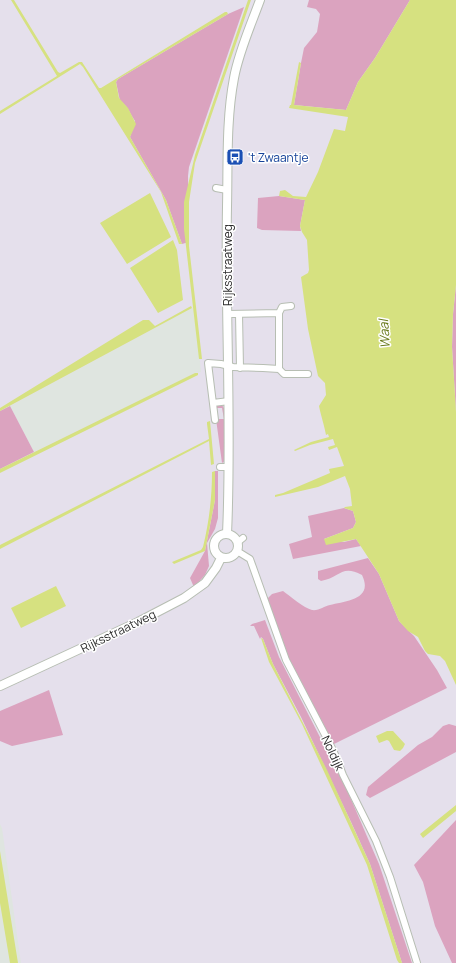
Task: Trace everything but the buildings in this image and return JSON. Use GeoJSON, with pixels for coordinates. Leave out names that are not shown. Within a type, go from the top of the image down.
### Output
{"type":"FeatureCollection","features":[{"type":"Feature","properties":{"kind":"street","name":"Rijksstraatweg"},"geometry":{"type":"LineString","coordinates":[[227,534],[230,515],[224,467],[229,401],[227,190],[229,119],[238,62],[260,0]]}},
{"type":"Feature","properties":{"kind":"street"},"geometry":{"type":"LineString","coordinates":[[216,188],[227,190]]}},
{"type":"Feature","properties":{"kind":"street"},"geometry":{"type":"LineString","coordinates":[[279,369],[279,313],[282,307],[291,306]]}},
{"type":"Feature","properties":{"kind":"street"},"geometry":{"type":"LineString","coordinates":[[227,314],[279,313]]}},
{"type":"Feature","properties":{"kind":"street"},"geometry":{"type":"LineString","coordinates":[[239,314],[240,368]]}},
{"type":"Feature","properties":{"kind":"street"},"geometry":{"type":"LineString","coordinates":[[215,420],[208,363],[240,368],[279,369],[284,374],[308,374]]}},
{"type":"Feature","properties":{"kind":"street"},"geometry":{"type":"LineString","coordinates":[[213,403],[229,401]]}},
{"type":"Feature","properties":{"kind":"street"},"geometry":{"type":"LineString","coordinates":[[227,534],[240,540],[238,551],[231,558],[221,558],[216,553],[214,543],[218,537],[227,534]]}},
{"type":"Feature","properties":{"kind":"street","name":"Noldijk"},"geometry":{"type":"LineString","coordinates":[[238,551],[250,559],[286,660],[334,752],[343,775],[376,841],[390,877],[417,963]]}},
{"type":"Feature","properties":{"kind":"street","name":"Rijksstraatweg"},"geometry":{"type":"LineString","coordinates":[[0,686],[138,622],[184,598],[205,583],[221,558]]}},
{"type":"Feature","properties":{"kind":"shaded area"},"geometry":{"type":"Polygon","coordinates":[[[309,0],[410,0],[375,58],[358,82],[346,110],[294,105],[304,48],[317,32],[320,14],[316,9],[307,7],[309,0]]]}},
{"type":"Feature","properties":{"kind":"shaded area"},"geometry":{"type":"Polygon","coordinates":[[[244,7],[189,167],[189,242],[182,244],[166,200],[130,137],[135,121],[127,108],[120,101],[116,82],[118,79],[228,14],[244,7]]]}},
{"type":"Feature","properties":{"kind":"shaded area"},"geometry":{"type":"Polygon","coordinates":[[[279,196],[305,200],[300,226],[301,231],[262,230],[257,228],[258,198],[279,196]]]}},
{"type":"Feature","properties":{"kind":"shaded area"},"geometry":{"type":"Polygon","coordinates":[[[456,285],[456,412],[452,347],[456,285]]]}},
{"type":"Feature","properties":{"kind":"shaded area"},"geometry":{"type":"Polygon","coordinates":[[[192,308],[195,309],[201,372],[195,373],[34,452],[10,406],[192,308]]]}},
{"type":"Feature","properties":{"kind":"shaded area"},"geometry":{"type":"Polygon","coordinates":[[[217,405],[222,405],[225,410],[225,461],[222,463],[216,419],[224,419],[222,408],[217,408],[217,405]]]}},
{"type":"Feature","properties":{"kind":"shaded area"},"geometry":{"type":"Polygon","coordinates":[[[10,406],[34,452],[0,469],[0,411],[10,406]]]}},
{"type":"Feature","properties":{"kind":"shaded area"},"geometry":{"type":"Polygon","coordinates":[[[215,471],[218,471],[218,518],[215,529],[207,543],[209,566],[205,575],[195,586],[190,578],[205,551],[215,500],[215,471]]]}},
{"type":"Feature","properties":{"kind":"shaded area"},"geometry":{"type":"Polygon","coordinates":[[[344,508],[353,511],[356,522],[353,528],[324,539],[344,542],[356,539],[361,546],[293,559],[289,544],[312,537],[308,516],[344,508]]]}},
{"type":"Feature","properties":{"kind":"shaded area"},"geometry":{"type":"Polygon","coordinates":[[[368,558],[379,574],[399,621],[414,636],[437,670],[447,688],[332,745],[289,662],[267,599],[272,594],[283,591],[305,607],[315,610],[356,598],[364,590],[365,583],[362,575],[355,572],[345,571],[321,581],[318,579],[318,571],[368,558]]]}},
{"type":"Feature","properties":{"kind":"shaded area"},"geometry":{"type":"Polygon","coordinates":[[[265,620],[279,657],[348,792],[379,864],[412,963],[402,963],[370,864],[301,717],[273,664],[263,639],[261,637],[260,639],[254,626],[250,626],[265,620]]]}},
{"type":"Feature","properties":{"kind":"shaded area"},"geometry":{"type":"Polygon","coordinates":[[[49,690],[63,735],[12,746],[0,741],[0,711],[49,690]]]}},
{"type":"Feature","properties":{"kind":"shaded area"},"geometry":{"type":"Polygon","coordinates":[[[449,724],[456,726],[456,752],[370,798],[366,795],[368,787],[418,745],[432,737],[443,726],[449,724]]]}},
{"type":"Feature","properties":{"kind":"shaded area"},"geometry":{"type":"Polygon","coordinates":[[[456,820],[456,963],[452,963],[435,926],[423,882],[414,865],[456,820]]]}},
{"type":"Feature","properties":{"kind":"shaded area"},"geometry":{"type":"Polygon","coordinates":[[[0,824],[2,828],[21,963],[0,963],[0,824]]]}},
{"type":"Feature","properties":{"kind":"water"},"geometry":{"type":"Polygon","coordinates":[[[11,0],[14,0],[58,72],[60,73],[79,62],[82,62],[99,88],[227,12],[228,14],[118,79],[116,82],[119,98],[128,108],[136,124],[130,137],[166,200],[182,244],[179,244],[161,192],[80,64],[0,114],[0,111],[57,76],[11,0]]]}},
{"type":"Feature","properties":{"kind":"water"},"geometry":{"type":"Polygon","coordinates":[[[248,0],[251,0],[195,163],[189,202],[189,246],[202,359],[199,359],[184,229],[184,202],[195,155],[248,0]]]}},
{"type":"Feature","properties":{"kind":"water","name":"Waal"},"geometry":{"type":"Polygon","coordinates":[[[410,0],[456,0],[456,285],[452,347],[456,412],[456,685],[445,661],[440,656],[428,654],[418,637],[408,631],[399,621],[379,574],[356,539],[326,545],[324,539],[353,528],[356,522],[353,511],[344,508],[352,506],[350,489],[345,476],[318,487],[275,497],[275,495],[330,473],[329,469],[344,466],[337,447],[329,450],[328,447],[335,445],[333,439],[310,445],[295,451],[294,450],[311,442],[329,437],[328,434],[326,435],[319,406],[326,395],[325,383],[318,376],[308,329],[301,277],[308,273],[309,270],[307,240],[300,226],[305,200],[279,196],[280,191],[285,190],[293,196],[306,197],[318,172],[334,129],[345,131],[348,117],[289,108],[291,105],[299,62],[301,63],[294,105],[346,110],[358,82],[375,58],[410,0]]]}},
{"type":"Feature","properties":{"kind":"water"},"geometry":{"type":"Polygon","coordinates":[[[150,193],[171,237],[127,264],[100,223],[150,193]]]}},
{"type":"Feature","properties":{"kind":"water"},"geometry":{"type":"Polygon","coordinates":[[[173,240],[177,250],[183,300],[158,313],[130,268],[173,240]]]}},
{"type":"Feature","properties":{"kind":"water"},"geometry":{"type":"Polygon","coordinates":[[[191,306],[192,308],[0,411],[0,408],[143,320],[149,320],[155,326],[191,306]]]}},
{"type":"Feature","properties":{"kind":"water"},"geometry":{"type":"Polygon","coordinates":[[[195,373],[198,373],[198,375],[0,473],[0,469],[195,373]]]}},
{"type":"Feature","properties":{"kind":"water"},"geometry":{"type":"Polygon","coordinates":[[[210,421],[214,464],[211,465],[209,441],[0,549],[0,545],[209,439],[207,422],[210,421]]]}},
{"type":"Feature","properties":{"kind":"water"},"geometry":{"type":"Polygon","coordinates":[[[215,471],[215,500],[205,551],[174,564],[172,562],[201,550],[203,547],[210,510],[212,472],[215,471]]]}},
{"type":"Feature","properties":{"kind":"water"},"geometry":{"type":"Polygon","coordinates":[[[56,586],[66,606],[21,628],[11,608],[56,586]]]}},
{"type":"Feature","properties":{"kind":"water"},"geometry":{"type":"Polygon","coordinates":[[[261,638],[263,639],[273,664],[327,770],[370,864],[402,963],[399,963],[397,960],[367,865],[302,724],[269,662],[261,638]]]}},
{"type":"Feature","properties":{"kind":"water"},"geometry":{"type":"Polygon","coordinates":[[[387,731],[393,731],[405,744],[400,751],[394,750],[387,740],[379,743],[376,736],[387,731]]]}},
{"type":"Feature","properties":{"kind":"water"},"geometry":{"type":"Polygon","coordinates":[[[456,805],[456,811],[423,838],[420,834],[456,805]]]}},
{"type":"Feature","properties":{"kind":"water"},"geometry":{"type":"Polygon","coordinates":[[[0,851],[18,963],[10,963],[0,903],[0,851]]]}},
{"type":"Feature","properties":{"kind":"place","name":"'t Zwaantje"},"geometry":{"type":"Point","coordinates":[235,157]}}]}
